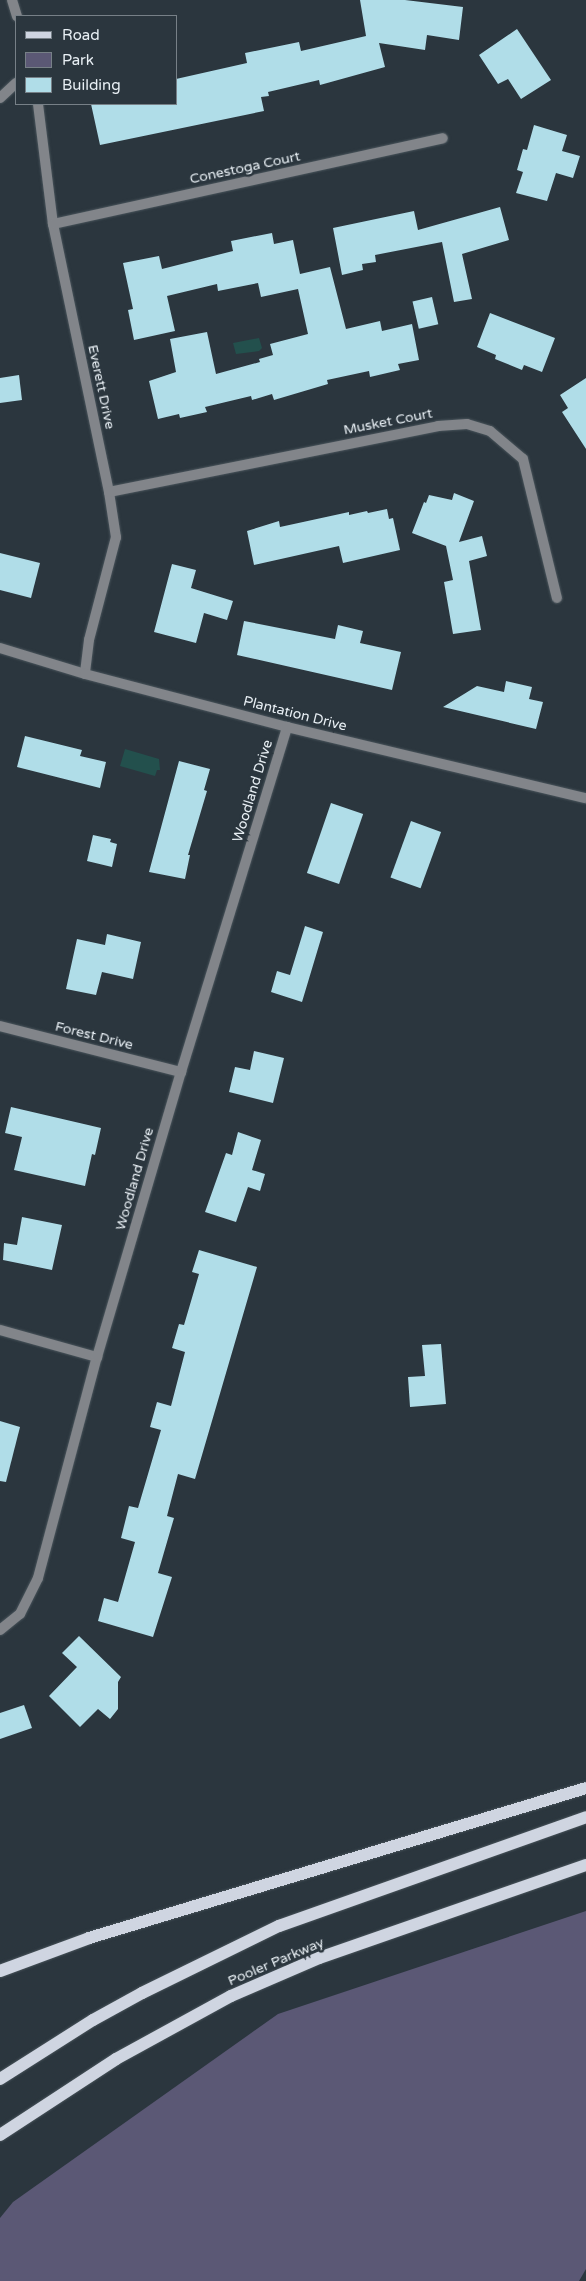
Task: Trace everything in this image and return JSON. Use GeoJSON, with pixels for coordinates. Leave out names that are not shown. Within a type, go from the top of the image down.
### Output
{"type":"FeatureCollection","features":[{"type":"Feature","properties":{"kind":"main road"},"geometry":{"type":"LineString","coordinates":[[0,1971],[89,1938],[586,1788]]}},
{"type":"Feature","properties":{"kind":"main road"},"geometry":{"type":"LineString","coordinates":[[0,2079],[85,2025],[134,1997],[271,1930],[586,1817]]}},
{"type":"Feature","properties":{"kind":"main road","name":"Pooler Parkway"},"geometry":{"type":"LineString","coordinates":[[0,2135],[116,2058],[231,1996],[319,1958],[586,1865]]}},
{"type":"Feature","properties":{"kind":"street"},"geometry":{"type":"LineString","coordinates":[[12,0],[17,15]]}},
{"type":"Feature","properties":{"kind":"street"},"geometry":{"type":"LineString","coordinates":[[0,98],[15,84]]}},
{"type":"Feature","properties":{"kind":"street","name":"Everett Drive"},"geometry":{"type":"LineString","coordinates":[[38,105],[53,224],[116,537],[89,640],[85,674]]}},
{"type":"Feature","properties":{"kind":"street","name":"Conestoga Court"},"geometry":{"type":"LineString","coordinates":[[53,224],[443,138]]}},
{"type":"Feature","properties":{"kind":"street","name":"Musket Court"},"geometry":{"type":"LineString","coordinates":[[108,492],[438,426],[467,424],[490,431],[523,459],[557,598]]}},
{"type":"Feature","properties":{"kind":"street","name":"Plantation Drive"},"geometry":{"type":"LineString","coordinates":[[0,648],[85,674],[287,727],[586,798]]}},
{"type":"Feature","properties":{"kind":"street","name":"Woodland Drive"},"geometry":{"type":"LineString","coordinates":[[0,1630],[20,1614],[38,1578],[97,1357],[180,1072],[287,727]]}},
{"type":"Feature","properties":{"kind":"street","name":"Forest Drive"},"geometry":{"type":"LineString","coordinates":[[0,1026],[180,1072]]}},
{"type":"Feature","properties":{"kind":"street"},"geometry":{"type":"LineString","coordinates":[[0,1330],[97,1357]]}},
{"type":"Feature","properties":{"kind":"green space"},"geometry":{"type":"Polygon","coordinates":[[[586,1911],[586,2269],[579,2281],[0,2281],[0,2218],[13,2202],[278,2014],[586,1911]]]}},
{"type":"Feature","properties":{"kind":"shaded area"},"geometry":{"type":"Polygon","coordinates":[[[259,338],[262,348],[259,351],[236,354],[233,343],[259,338]]]}},
{"type":"Feature","properties":{"kind":"shaded area"},"geometry":{"type":"Polygon","coordinates":[[[125,749],[159,759],[160,770],[157,770],[155,776],[120,766],[125,749]]]}},
{"type":"Feature","properties":{"kind":"building"},"geometry":{"type":"Polygon","coordinates":[[[360,0],[405,0],[463,7],[459,40],[427,35],[425,50],[379,43],[385,67],[320,85],[319,80],[268,92],[269,96],[261,97],[264,111],[100,145],[91,105],[178,105],[178,79],[247,63],[245,53],[299,42],[301,51],[366,36],[360,0]]]}},
{"type":"Feature","properties":{"kind":"building"},"geometry":{"type":"Polygon","coordinates":[[[517,29],[551,80],[521,99],[508,79],[498,84],[479,55],[517,29]]]}},
{"type":"Feature","properties":{"kind":"building"},"geometry":{"type":"Polygon","coordinates":[[[534,125],[567,135],[562,151],[580,156],[573,178],[556,173],[547,201],[516,193],[523,172],[517,170],[523,149],[527,150],[534,125]]]}},
{"type":"Feature","properties":{"kind":"building"},"geometry":{"type":"Polygon","coordinates":[[[500,207],[509,240],[462,254],[472,299],[454,302],[442,242],[375,255],[376,262],[362,264],[363,270],[342,275],[333,228],[414,211],[418,230],[500,207]]]}},
{"type":"Feature","properties":{"kind":"building"},"geometry":{"type":"Polygon","coordinates":[[[272,233],[274,244],[293,240],[300,274],[330,267],[346,329],[380,321],[382,331],[412,324],[419,360],[398,364],[400,370],[370,377],[369,371],[327,380],[328,384],[274,400],[272,394],[252,400],[251,396],[205,407],[207,412],[180,418],[179,414],[158,419],[149,381],[176,372],[170,339],[207,332],[216,374],[260,362],[259,359],[273,355],[270,344],[308,334],[298,289],[261,297],[258,283],[218,291],[217,284],[167,296],[175,331],[134,340],[128,310],[133,309],[123,263],[159,256],[162,269],[233,251],[231,241],[272,233]]]}},
{"type":"Feature","properties":{"kind":"building"},"geometry":{"type":"Polygon","coordinates":[[[432,297],[438,324],[419,329],[413,301],[432,297]]]}},
{"type":"Feature","properties":{"kind":"building"},"geometry":{"type":"Polygon","coordinates":[[[490,313],[555,338],[542,372],[524,365],[522,370],[495,359],[496,355],[477,347],[490,313]]]}},
{"type":"Feature","properties":{"kind":"building"},"geometry":{"type":"Polygon","coordinates":[[[19,375],[22,400],[0,403],[0,378],[19,375]]]}},
{"type":"Feature","properties":{"kind":"building"},"geometry":{"type":"Polygon","coordinates":[[[586,378],[586,449],[562,412],[568,408],[560,395],[586,378]]]}},
{"type":"Feature","properties":{"kind":"building"},"geometry":{"type":"Polygon","coordinates":[[[454,493],[474,501],[459,542],[482,536],[487,556],[469,561],[481,630],[453,634],[444,582],[453,580],[446,546],[412,533],[424,502],[426,503],[429,495],[452,500],[454,493]]]}},
{"type":"Feature","properties":{"kind":"building"},"geometry":{"type":"Polygon","coordinates":[[[387,509],[389,519],[393,518],[400,550],[343,563],[339,546],[254,565],[247,531],[279,521],[280,527],[349,512],[349,515],[387,509]]]}},
{"type":"Feature","properties":{"kind":"building"},"geometry":{"type":"Polygon","coordinates":[[[0,553],[40,563],[31,598],[0,590],[0,553]]]}},
{"type":"Feature","properties":{"kind":"building"},"geometry":{"type":"Polygon","coordinates":[[[172,564],[196,570],[191,588],[233,601],[227,620],[204,613],[196,643],[154,632],[172,564]]]}},
{"type":"Feature","properties":{"kind":"building"},"geometry":{"type":"Polygon","coordinates":[[[244,621],[335,639],[338,625],[363,631],[360,643],[401,652],[392,690],[237,655],[244,621]]]}},
{"type":"Feature","properties":{"kind":"building"},"geometry":{"type":"Polygon","coordinates":[[[506,681],[532,687],[529,699],[543,702],[536,729],[443,707],[477,686],[504,692],[506,681]]]}},
{"type":"Feature","properties":{"kind":"building"},"geometry":{"type":"Polygon","coordinates":[[[25,736],[82,750],[80,756],[106,762],[100,788],[17,767],[25,736]]]}},
{"type":"Feature","properties":{"kind":"building"},"geometry":{"type":"Polygon","coordinates":[[[179,761],[210,769],[204,790],[207,791],[188,855],[190,855],[185,879],[149,872],[179,761]]]}},
{"type":"Feature","properties":{"kind":"building"},"geometry":{"type":"Polygon","coordinates":[[[331,803],[363,814],[339,884],[307,873],[331,803]]]}},
{"type":"Feature","properties":{"kind":"building"},"geometry":{"type":"Polygon","coordinates":[[[411,821],[441,832],[421,888],[390,877],[411,821]]]}},
{"type":"Feature","properties":{"kind":"building"},"geometry":{"type":"Polygon","coordinates":[[[93,835],[111,839],[110,842],[117,844],[112,867],[87,861],[93,835]]]}},
{"type":"Feature","properties":{"kind":"building"},"geometry":{"type":"Polygon","coordinates":[[[305,926],[323,932],[302,1002],[271,992],[277,971],[290,975],[305,926]]]}},
{"type":"Feature","properties":{"kind":"building"},"geometry":{"type":"Polygon","coordinates":[[[107,934],[141,942],[133,979],[102,972],[96,995],[66,989],[77,939],[105,945],[107,934]]]}},
{"type":"Feature","properties":{"kind":"building"},"geometry":{"type":"Polygon","coordinates":[[[254,1051],[284,1058],[273,1103],[229,1092],[235,1067],[250,1070],[254,1051]]]}},
{"type":"Feature","properties":{"kind":"building"},"geometry":{"type":"Polygon","coordinates":[[[11,1107],[101,1128],[95,1155],[92,1154],[85,1186],[14,1170],[22,1137],[5,1133],[11,1107]]]}},
{"type":"Feature","properties":{"kind":"building"},"geometry":{"type":"Polygon","coordinates":[[[238,1132],[261,1140],[252,1170],[265,1174],[260,1191],[248,1187],[236,1222],[205,1212],[226,1153],[232,1155],[238,1132]]]}},
{"type":"Feature","properties":{"kind":"building"},"geometry":{"type":"Polygon","coordinates":[[[22,1217],[62,1225],[52,1270],[3,1260],[4,1243],[17,1245],[22,1217]]]}},
{"type":"Feature","properties":{"kind":"building"},"geometry":{"type":"Polygon","coordinates":[[[199,1250],[257,1267],[195,1479],[178,1474],[167,1516],[174,1518],[158,1573],[172,1577],[153,1637],[98,1621],[104,1598],[118,1602],[135,1542],[121,1538],[129,1506],[138,1508],[161,1430],[150,1427],[157,1402],[171,1406],[185,1352],[172,1348],[179,1324],[184,1325],[199,1274],[192,1272],[199,1250]]]}},
{"type":"Feature","properties":{"kind":"building"},"geometry":{"type":"Polygon","coordinates":[[[441,1344],[446,1404],[410,1407],[408,1377],[425,1376],[422,1345],[441,1344]]]}},
{"type":"Feature","properties":{"kind":"building"},"geometry":{"type":"Polygon","coordinates":[[[0,1421],[20,1427],[6,1482],[0,1481],[0,1421]]]}},
{"type":"Feature","properties":{"kind":"building"},"geometry":{"type":"Polygon","coordinates":[[[79,1636],[121,1677],[118,1682],[118,1709],[110,1719],[98,1709],[80,1727],[49,1696],[77,1667],[62,1653],[79,1636]]]}},
{"type":"Feature","properties":{"kind":"building"},"geometry":{"type":"Polygon","coordinates":[[[24,1705],[32,1728],[0,1739],[0,1713],[24,1705]]]}}]}
